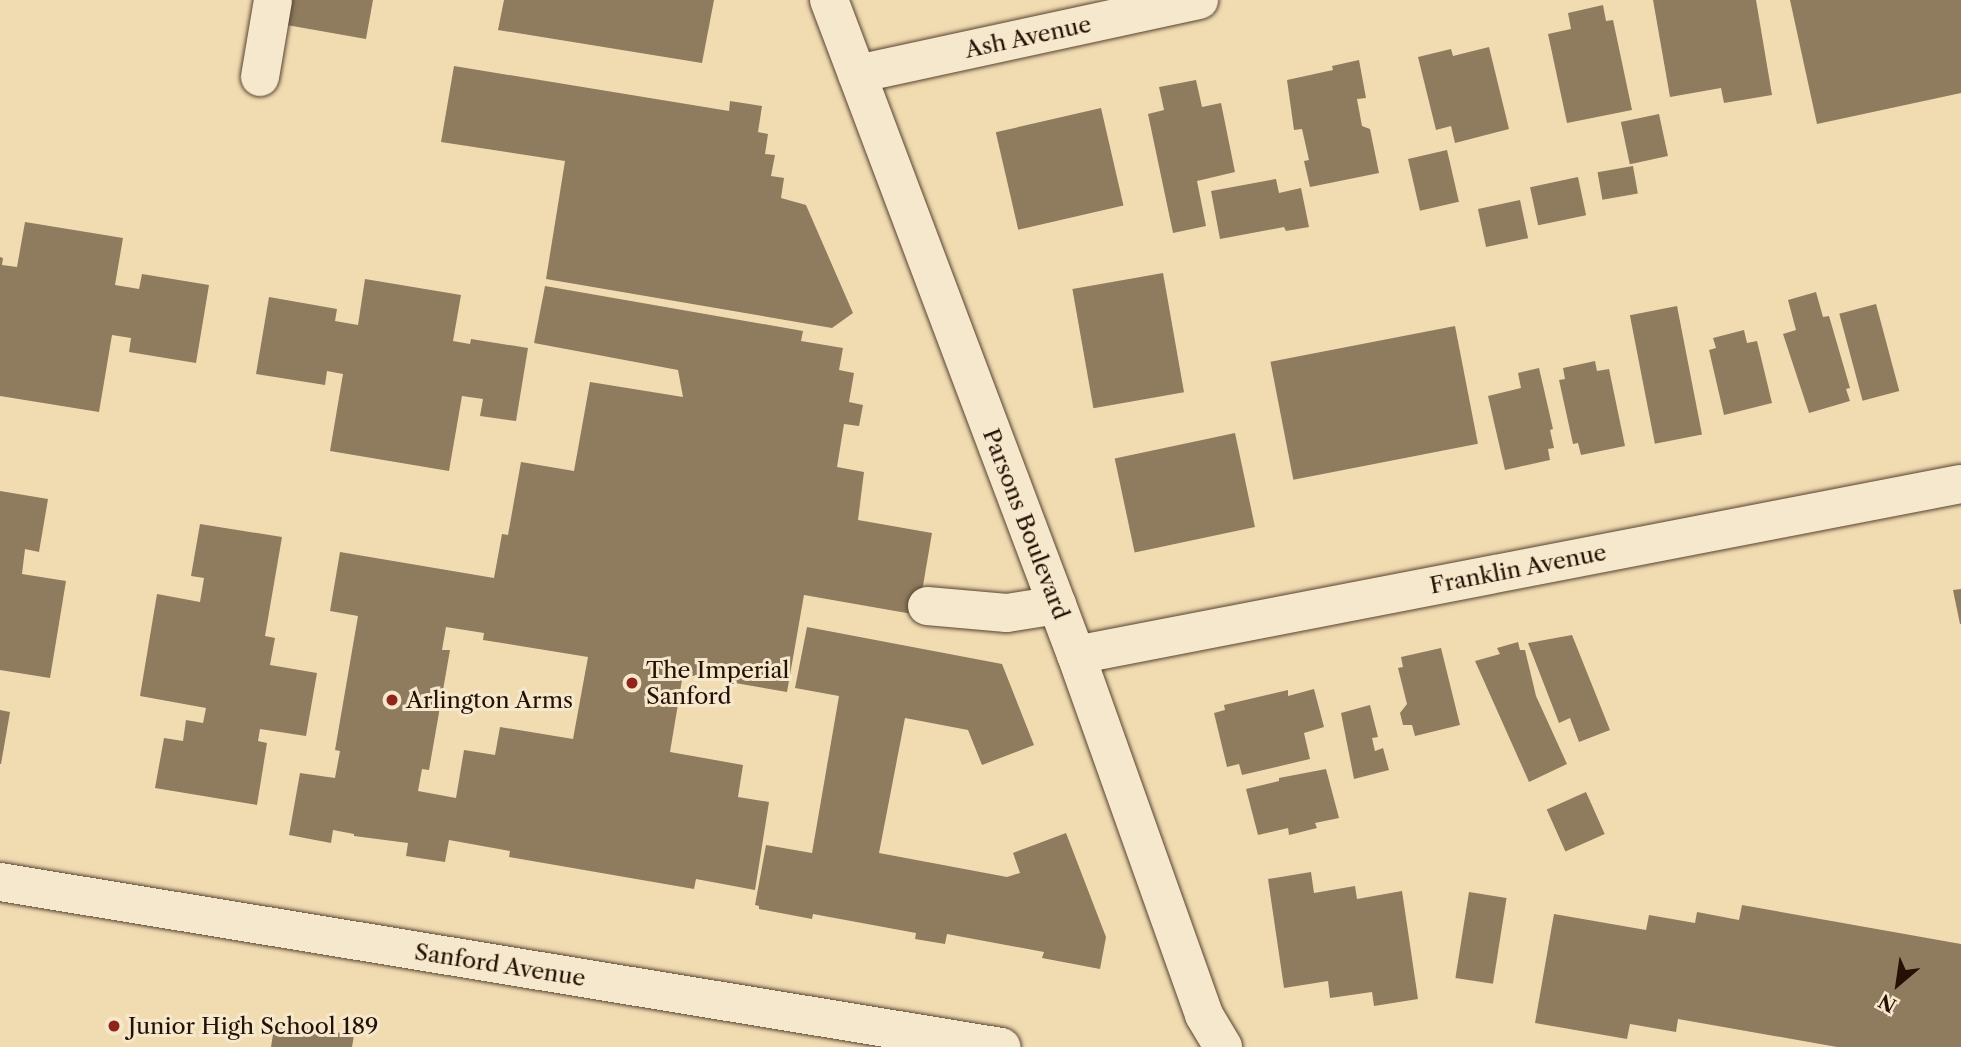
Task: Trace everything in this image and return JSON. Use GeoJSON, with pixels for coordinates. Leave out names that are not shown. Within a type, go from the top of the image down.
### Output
{"type":"FeatureCollection","features":[{"type":"Feature","properties":{"kind":"street"},"geometry":{"type":"LineString","coordinates":[[260,77],[273,0]]}},
{"type":"Feature","properties":{"kind":"street","name":"Parsons Boulevard"},"geometry":{"type":"LineString","coordinates":[[829,0],[1076,655],[1204,1015],[1223,1047]]}},
{"type":"Feature","properties":{"kind":"street","name":"Ash Avenue"},"geometry":{"type":"LineString","coordinates":[[857,74],[1199,0]]}},
{"type":"Feature","properties":{"kind":"street","name":"Franklin Avenue"},"geometry":{"type":"LineString","coordinates":[[1076,655],[1961,484]]}},
{"type":"Feature","properties":{"kind":"street"},"geometry":{"type":"LineString","coordinates":[[927,606],[1007,613],[1057,605]]}},
{"type":"Feature","properties":{"kind":"street","name":"Sanford Avenue"},"geometry":{"type":"LineString","coordinates":[[0,882],[859,1036],[1001,1047]]}},
{"type":"Feature","properties":{"kind":"building"},"geometry":{"type":"Polygon","coordinates":[[[285,0],[373,0],[366,39],[281,24],[285,0]]]}},
{"type":"Feature","properties":{"kind":"building"},"geometry":{"type":"Polygon","coordinates":[[[504,0],[714,0],[702,63],[498,30],[504,0]]]}},
{"type":"Feature","properties":{"kind":"building"},"geometry":{"type":"Polygon","coordinates":[[[1653,0],[1756,0],[1772,95],[1724,103],[1721,88],[1670,97],[1653,0]]]}},
{"type":"Feature","properties":{"kind":"building"},"geometry":{"type":"Polygon","coordinates":[[[1790,0],[1961,0],[1961,93],[1817,124],[1790,0]]]}},
{"type":"Feature","properties":{"kind":"building"},"geometry":{"type":"Polygon","coordinates":[[[1603,5],[1606,21],[1613,20],[1632,110],[1567,123],[1548,34],[1571,29],[1568,13],[1603,5]]]}},
{"type":"Feature","properties":{"kind":"building"},"geometry":{"type":"Polygon","coordinates":[[[1489,47],[1509,129],[1455,143],[1451,126],[1436,130],[1418,57],[1451,49],[1453,56],[1489,47]]]}},
{"type":"Feature","properties":{"kind":"building"},"geometry":{"type":"Polygon","coordinates":[[[1359,60],[1366,98],[1357,99],[1362,126],[1370,129],[1379,173],[1310,187],[1304,161],[1309,160],[1302,129],[1294,130],[1287,80],[1333,70],[1332,66],[1359,60]]]}},
{"type":"Feature","properties":{"kind":"building"},"geometry":{"type":"Polygon","coordinates":[[[454,66],[729,111],[730,101],[762,106],[758,132],[768,134],[765,154],[775,155],[771,176],[784,178],[781,198],[806,205],[853,313],[832,328],[546,279],[565,161],[441,142],[454,66]]]}},
{"type":"Feature","properties":{"kind":"building"},"geometry":{"type":"Polygon","coordinates":[[[1196,80],[1202,107],[1221,103],[1235,172],[1197,181],[1206,226],[1173,233],[1148,114],[1164,110],[1159,87],[1196,80]]]}},
{"type":"Feature","properties":{"kind":"building"},"geometry":{"type":"Polygon","coordinates":[[[1101,108],[1123,205],[1018,230],[996,132],[1101,108]]]}},
{"type":"Feature","properties":{"kind":"building"},"geometry":{"type":"Polygon","coordinates":[[[1659,114],[1668,156],[1630,164],[1621,122],[1659,114]]]}},
{"type":"Feature","properties":{"kind":"building"},"geometry":{"type":"Polygon","coordinates":[[[1447,150],[1459,202],[1420,211],[1408,159],[1447,150]]]}},
{"type":"Feature","properties":{"kind":"building"},"geometry":{"type":"Polygon","coordinates":[[[1633,166],[1638,194],[1602,200],[1598,172],[1633,166]]]}},
{"type":"Feature","properties":{"kind":"building"},"geometry":{"type":"Polygon","coordinates":[[[1578,177],[1586,215],[1538,225],[1530,187],[1578,177]]]}},
{"type":"Feature","properties":{"kind":"building"},"geometry":{"type":"Polygon","coordinates":[[[1276,179],[1279,193],[1301,188],[1309,227],[1286,231],[1284,227],[1220,239],[1211,191],[1276,179]]]}},
{"type":"Feature","properties":{"kind":"building"},"geometry":{"type":"Polygon","coordinates":[[[1520,200],[1528,238],[1486,247],[1478,209],[1520,200]]]}},
{"type":"Feature","properties":{"kind":"building"},"geometry":{"type":"Polygon","coordinates":[[[25,222],[123,238],[115,285],[139,289],[142,274],[209,285],[196,363],[129,352],[131,338],[112,335],[99,412],[0,396],[0,257],[3,258],[2,265],[17,267],[25,222]]]}},
{"type":"Feature","properties":{"kind":"building"},"geometry":{"type":"Polygon","coordinates":[[[1163,273],[1184,392],[1093,408],[1072,289],[1163,273]]]}},
{"type":"Feature","properties":{"kind":"building"},"geometry":{"type":"Polygon","coordinates":[[[365,279],[461,295],[453,341],[470,344],[471,339],[528,348],[516,421],[480,416],[483,399],[462,396],[449,471],[330,451],[343,374],[327,371],[325,385],[256,374],[269,297],[337,309],[335,321],[358,325],[365,279]]]}},
{"type":"Feature","properties":{"kind":"building"},"geometry":{"type":"Polygon","coordinates":[[[545,286],[803,331],[801,341],[843,348],[839,370],[854,373],[849,402],[863,405],[859,426],[844,424],[837,467],[864,472],[858,520],[932,533],[918,615],[804,595],[787,692],[683,674],[670,752],[743,765],[738,797],[769,802],[755,890],[696,879],[694,889],[509,857],[510,851],[449,840],[445,862],[406,856],[408,843],[354,836],[333,830],[331,843],[289,835],[300,773],[335,778],[340,751],[335,750],[358,616],[330,611],[340,552],[494,578],[502,534],[508,535],[521,462],[574,471],[590,382],[683,397],[678,370],[534,343],[545,286]],[[446,627],[442,650],[450,650],[429,770],[422,769],[418,791],[456,798],[464,750],[495,755],[500,727],[573,739],[588,657],[483,640],[484,633],[446,627]]]}},
{"type":"Feature","properties":{"kind":"building"},"geometry":{"type":"Polygon","coordinates":[[[1816,292],[1823,317],[1829,316],[1850,388],[1846,389],[1850,401],[1809,413],[1783,334],[1796,330],[1788,300],[1816,292]]]}},
{"type":"Feature","properties":{"kind":"building"},"geometry":{"type":"Polygon","coordinates":[[[1876,304],[1899,391],[1863,401],[1839,314],[1876,304]]]}},
{"type":"Feature","properties":{"kind":"building"},"geometry":{"type":"Polygon","coordinates":[[[1677,306],[1702,435],[1655,444],[1630,315],[1677,306]]]}},
{"type":"Feature","properties":{"kind":"building"},"geometry":{"type":"Polygon","coordinates":[[[1455,326],[1478,444],[1293,480],[1270,362],[1455,326]]]}},
{"type":"Feature","properties":{"kind":"building"},"geometry":{"type":"Polygon","coordinates":[[[1744,330],[1747,343],[1757,341],[1772,403],[1724,415],[1709,350],[1716,348],[1713,338],[1744,330]]]}},
{"type":"Feature","properties":{"kind":"building"},"geometry":{"type":"Polygon","coordinates":[[[1595,361],[1597,371],[1609,369],[1625,446],[1581,455],[1578,443],[1573,444],[1559,380],[1565,379],[1563,368],[1595,361]]]}},
{"type":"Feature","properties":{"kind":"building"},"geometry":{"type":"Polygon","coordinates":[[[1539,368],[1553,429],[1550,430],[1554,448],[1548,449],[1550,460],[1505,470],[1488,396],[1521,388],[1518,373],[1539,368]]]}},
{"type":"Feature","properties":{"kind":"building"},"geometry":{"type":"Polygon","coordinates":[[[1235,433],[1255,527],[1135,552],[1115,459],[1235,433]]]}},
{"type":"Feature","properties":{"kind":"building"},"geometry":{"type":"Polygon","coordinates":[[[0,491],[48,499],[39,552],[25,549],[22,574],[66,581],[50,678],[0,670],[0,491]]]}},
{"type":"Feature","properties":{"kind":"building"},"geometry":{"type":"Polygon","coordinates":[[[200,524],[282,537],[265,636],[275,638],[270,665],[317,673],[306,736],[260,729],[258,741],[267,743],[257,805],[155,788],[164,738],[183,741],[186,720],[203,723],[206,708],[140,696],[157,594],[200,602],[204,578],[191,576],[200,524]]]}},
{"type":"Feature","properties":{"kind":"building"},"geometry":{"type":"Polygon","coordinates":[[[1961,589],[1961,624],[1960,624],[1953,590],[1961,589]]]}},
{"type":"Feature","properties":{"kind":"building"},"geometry":{"type":"Polygon","coordinates":[[[807,627],[1002,664],[1034,745],[982,765],[968,730],[905,718],[879,853],[1007,877],[1020,873],[1013,853],[1066,833],[1106,937],[1100,969],[1042,958],[1044,952],[947,934],[945,944],[915,939],[916,933],[813,914],[812,919],[759,909],[759,906],[755,905],[766,845],[812,853],[839,696],[795,688],[807,627]]]}},
{"type":"Feature","properties":{"kind":"building"},"geometry":{"type":"Polygon","coordinates":[[[1572,635],[1610,730],[1579,742],[1570,718],[1559,723],[1528,643],[1572,635]]]}},
{"type":"Feature","properties":{"kind":"building"},"geometry":{"type":"Polygon","coordinates":[[[1518,642],[1520,650],[1525,650],[1536,696],[1567,764],[1529,782],[1475,661],[1500,654],[1497,648],[1518,642]]]}},
{"type":"Feature","properties":{"kind":"building"},"geometry":{"type":"Polygon","coordinates":[[[1441,648],[1460,725],[1415,736],[1412,725],[1403,725],[1400,713],[1407,704],[1398,668],[1403,667],[1401,657],[1441,648]]]}},
{"type":"Feature","properties":{"kind":"building"},"geometry":{"type":"Polygon","coordinates":[[[1314,689],[1324,727],[1304,733],[1310,759],[1242,775],[1239,764],[1227,767],[1214,713],[1225,710],[1224,705],[1288,690],[1288,696],[1314,689]]]}},
{"type":"Feature","properties":{"kind":"building"},"geometry":{"type":"Polygon","coordinates":[[[1370,705],[1378,737],[1372,738],[1375,751],[1383,748],[1389,770],[1354,779],[1341,713],[1370,705]]]}},
{"type":"Feature","properties":{"kind":"building"},"geometry":{"type":"Polygon","coordinates":[[[0,710],[10,712],[1,764],[0,764],[0,710]]]}},
{"type":"Feature","properties":{"kind":"building"},"geometry":{"type":"Polygon","coordinates":[[[1326,769],[1339,818],[1315,823],[1317,828],[1289,835],[1288,828],[1258,835],[1246,789],[1279,781],[1279,778],[1326,769]]]}},
{"type":"Feature","properties":{"kind":"building"},"geometry":{"type":"Polygon","coordinates":[[[1586,792],[1605,834],[1565,852],[1547,809],[1586,792]]]}},
{"type":"Feature","properties":{"kind":"building"},"geometry":{"type":"Polygon","coordinates":[[[1311,872],[1314,893],[1355,886],[1357,899],[1402,891],[1418,999],[1374,1006],[1372,992],[1330,998],[1328,981],[1284,988],[1268,879],[1311,872]]]}},
{"type":"Feature","properties":{"kind":"building"},"geometry":{"type":"Polygon","coordinates":[[[1469,892],[1507,898],[1493,984],[1455,978],[1469,892]]]}},
{"type":"Feature","properties":{"kind":"building"},"geometry":{"type":"Polygon","coordinates":[[[1742,905],[1961,944],[1961,1047],[1837,1047],[1678,1019],[1676,1032],[1630,1024],[1627,1039],[1535,1023],[1554,914],[1646,930],[1649,915],[1695,923],[1697,912],[1739,920],[1742,905]]]}},
{"type":"Feature","properties":{"kind":"building"},"geometry":{"type":"Polygon","coordinates":[[[275,1022],[354,1035],[352,1047],[271,1047],[275,1022]]]}},
{"type":"Feature","properties":{"kind":"place","name":"The Imperial Sanford"},"geometry":{"type":"Point","coordinates":[632,683]}},
{"type":"Feature","properties":{"kind":"place","name":"Arlington Arms"},"geometry":{"type":"Point","coordinates":[392,700]}},
{"type":"Feature","properties":{"kind":"place","name":"Junior High School 189"},"geometry":{"type":"Point","coordinates":[114,1026]}}]}
